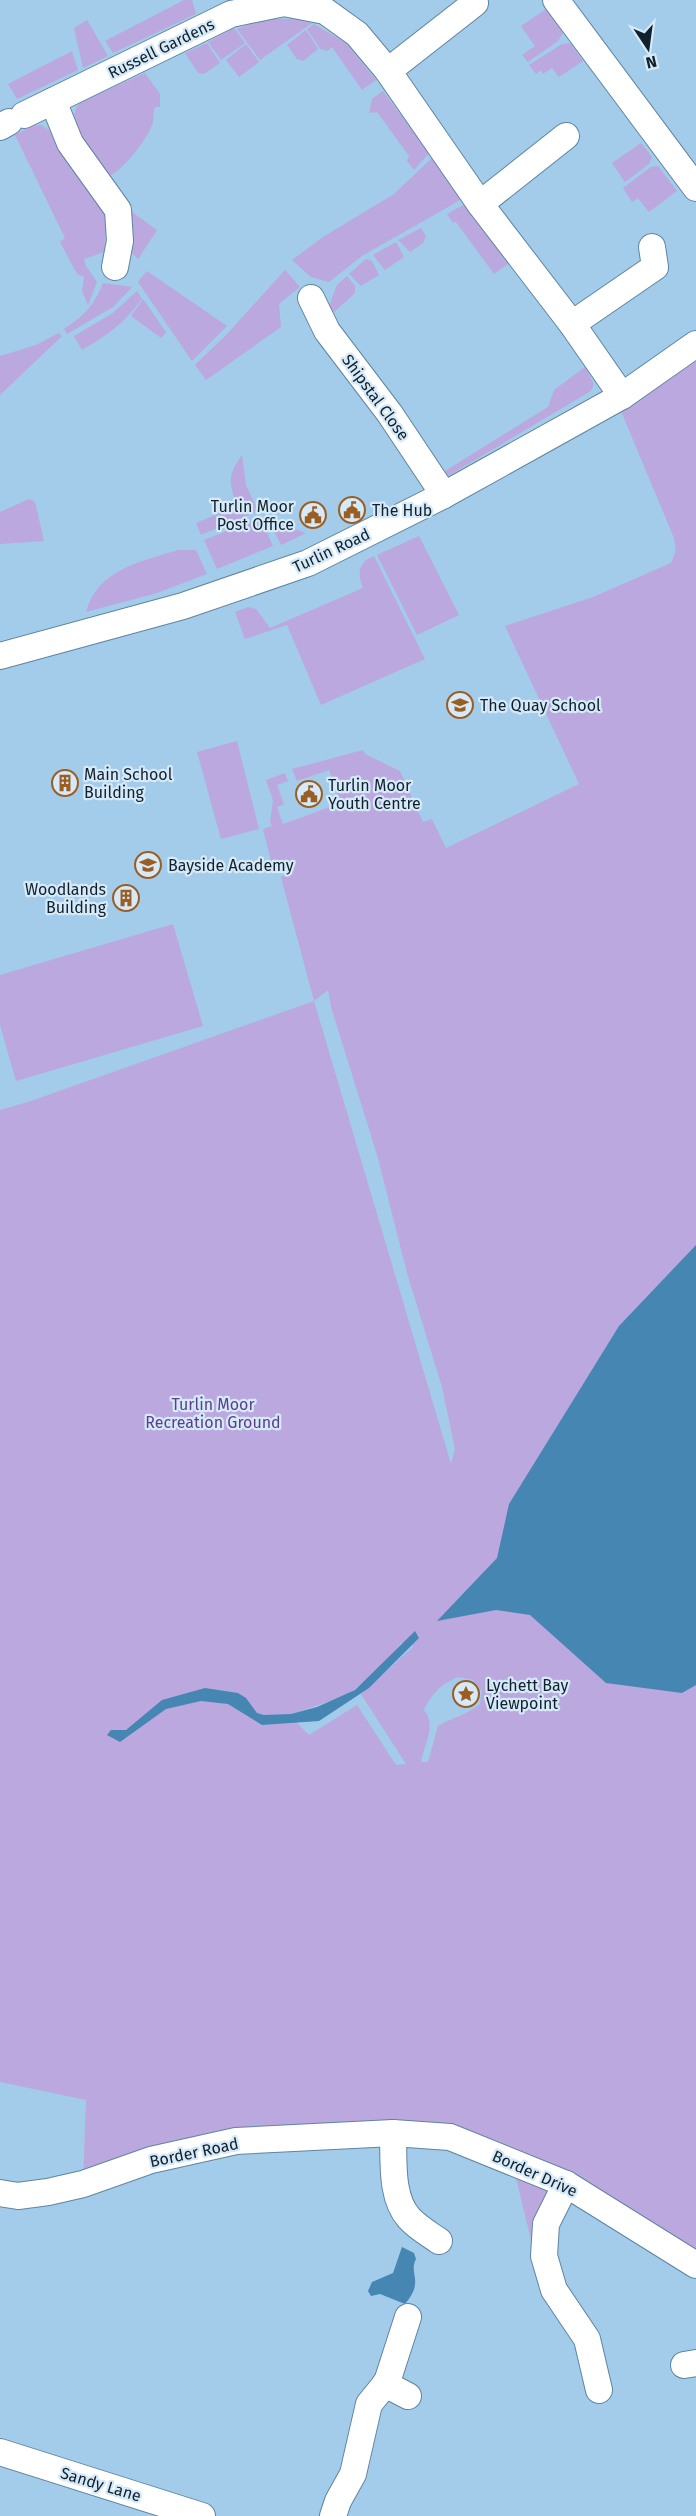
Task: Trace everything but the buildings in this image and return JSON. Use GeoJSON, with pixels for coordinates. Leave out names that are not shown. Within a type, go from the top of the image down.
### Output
{"type":"FeatureCollection","features":[{"type":"Feature","properties":{"kind":"street"},"geometry":{"type":"LineString","coordinates":[[556,0],[696,188]]}},
{"type":"Feature","properties":{"kind":"street","name":"Russell Gardens"},"geometry":{"type":"LineString","coordinates":[[11,121],[231,14],[267,4],[284,3],[304,3],[325,11],[340,19],[357,33],[388,71],[480,204],[572,324],[622,396]]}},
{"type":"Feature","properties":{"kind":"street"},"geometry":{"type":"LineString","coordinates":[[388,71],[475,3]]}},
{"type":"Feature","properties":{"kind":"street"},"geometry":{"type":"LineString","coordinates":[[53,101],[70,143],[118,210],[120,241],[115,267]]}},
{"type":"Feature","properties":{"kind":"street"},"geometry":{"type":"LineString","coordinates":[[480,204],[566,136]]}},
{"type":"Feature","properties":{"kind":"street"},"geometry":{"type":"LineString","coordinates":[[572,324],[661,263]]}},
{"type":"Feature","properties":{"kind":"street","name":"Shipstal Close"},"geometry":{"type":"LineString","coordinates":[[311,298],[327,331],[390,414],[444,495]]}},
{"type":"Feature","properties":{"kind":"street","name":"Turlin Road"},"geometry":{"type":"LineString","coordinates":[[0,656],[57,643],[257,583],[308,563],[444,495],[622,396],[696,344]]}},
{"type":"Feature","properties":{"kind":"street"},"geometry":{"type":"LineString","coordinates":[[393,2133],[395,2178],[401,2203],[407,2217],[439,2241]]}},
{"type":"Feature","properties":{"kind":"street","name":"Border Drive"},"geometry":{"type":"LineString","coordinates":[[393,2133],[450,2137],[566,2184],[696,2265]]}},
{"type":"Feature","properties":{"kind":"street","name":"Border Road"},"geometry":{"type":"LineString","coordinates":[[0,2193],[18,2196],[48,2192],[83,2184],[151,2160],[236,2141],[393,2133]]}},
{"type":"Feature","properties":{"kind":"street"},"geometry":{"type":"LineString","coordinates":[[566,2184],[546,2224],[544,2256],[554,2290],[587,2339],[599,2390]]}},
{"type":"Feature","properties":{"kind":"street"},"geometry":{"type":"LineString","coordinates":[[333,2516],[338,2500],[353,2474],[369,2404],[385,2384],[408,2317]]}},
{"type":"Feature","properties":{"kind":"street"},"geometry":{"type":"LineString","coordinates":[[385,2384],[408,2396]]}},
{"type":"Feature","properties":{"kind":"street","name":"Sandy Lane"},"geometry":{"type":"LineString","coordinates":[[0,2452],[139,2506],[202,2516]]}},
{"type":"Feature","properties":{"kind":"green space"},"geometry":{"type":"Polygon","coordinates":[[[184,0],[192,0],[196,14],[113,53],[105,41],[184,0]]]}},
{"type":"Feature","properties":{"kind":"green space"},"geometry":{"type":"Polygon","coordinates":[[[546,9],[563,33],[558,41],[528,62],[522,55],[535,46],[521,26],[546,9]]]}},
{"type":"Feature","properties":{"kind":"green space"},"geometry":{"type":"Polygon","coordinates":[[[263,19],[295,19],[312,23],[260,60],[237,29],[263,19]]]}},
{"type":"Feature","properties":{"kind":"green space"},"geometry":{"type":"Polygon","coordinates":[[[87,20],[108,56],[83,68],[74,28],[87,20]]]}},
{"type":"Feature","properties":{"kind":"green space"},"geometry":{"type":"Polygon","coordinates":[[[314,24],[346,43],[376,80],[362,90],[332,47],[327,51],[320,49],[307,29],[314,24]]]}},
{"type":"Feature","properties":{"kind":"green space"},"geometry":{"type":"Polygon","coordinates":[[[234,28],[245,43],[221,60],[208,42],[234,28]]]}},
{"type":"Feature","properties":{"kind":"green space"},"geometry":{"type":"Polygon","coordinates":[[[306,30],[318,49],[303,61],[297,59],[287,45],[306,30]]]}},
{"type":"Feature","properties":{"kind":"green space"},"geometry":{"type":"Polygon","coordinates":[[[207,43],[220,63],[204,74],[198,73],[185,53],[207,43]]]}},
{"type":"Feature","properties":{"kind":"green space"},"geometry":{"type":"Polygon","coordinates":[[[570,43],[583,61],[559,77],[552,68],[543,74],[541,70],[536,74],[529,65],[562,44],[570,43]]]}},
{"type":"Feature","properties":{"kind":"green space"},"geometry":{"type":"Polygon","coordinates":[[[246,44],[259,62],[239,77],[226,60],[246,44]]]}},
{"type":"Feature","properties":{"kind":"green space"},"geometry":{"type":"Polygon","coordinates":[[[72,51],[78,70],[17,99],[8,84],[72,51]]]}},
{"type":"Feature","properties":{"kind":"green space"},"geometry":{"type":"Polygon","coordinates":[[[145,73],[160,94],[160,107],[155,107],[151,128],[142,144],[122,167],[111,175],[95,159],[84,141],[76,126],[75,110],[81,102],[145,73]]]}},
{"type":"Feature","properties":{"kind":"green space"},"geometry":{"type":"Polygon","coordinates":[[[383,91],[429,153],[414,170],[407,161],[409,156],[377,112],[369,113],[372,99],[383,91]]]}},
{"type":"Feature","properties":{"kind":"green space"},"geometry":{"type":"Polygon","coordinates":[[[41,125],[52,132],[63,154],[107,217],[104,252],[84,259],[97,282],[88,305],[82,291],[84,277],[77,274],[60,242],[65,238],[15,135],[32,126],[41,125]]]}},
{"type":"Feature","properties":{"kind":"green space"},"geometry":{"type":"Polygon","coordinates":[[[641,143],[652,157],[649,164],[625,182],[612,163],[641,143]]]}},
{"type":"Feature","properties":{"kind":"green space"},"geometry":{"type":"Polygon","coordinates":[[[432,158],[462,199],[362,256],[329,282],[311,277],[292,260],[323,237],[394,194],[432,158]]]}},
{"type":"Feature","properties":{"kind":"green space"},"geometry":{"type":"Polygon","coordinates":[[[658,166],[677,191],[649,212],[638,198],[632,202],[623,188],[651,167],[658,166]]]}},
{"type":"Feature","properties":{"kind":"green space"},"geometry":{"type":"Polygon","coordinates":[[[465,204],[508,264],[494,274],[456,222],[453,223],[447,214],[465,204]]]}},
{"type":"Feature","properties":{"kind":"green space"},"geometry":{"type":"Polygon","coordinates":[[[132,212],[157,230],[138,259],[132,253],[132,212]]]}},
{"type":"Feature","properties":{"kind":"green space"},"geometry":{"type":"Polygon","coordinates":[[[421,228],[426,236],[423,243],[410,252],[398,240],[421,228]]]}},
{"type":"Feature","properties":{"kind":"green space"},"geometry":{"type":"Polygon","coordinates":[[[396,242],[404,257],[385,270],[373,255],[396,242]]]}},
{"type":"Feature","properties":{"kind":"green space"},"geometry":{"type":"Polygon","coordinates":[[[366,259],[372,261],[379,275],[361,286],[349,274],[366,259]]]}},
{"type":"Feature","properties":{"kind":"green space"},"geometry":{"type":"Polygon","coordinates":[[[285,270],[300,287],[279,304],[281,327],[206,380],[195,365],[227,334],[285,270]]]}},
{"type":"Feature","properties":{"kind":"green space"},"geometry":{"type":"Polygon","coordinates":[[[147,271],[227,326],[192,361],[138,282],[147,271]]]}},
{"type":"Feature","properties":{"kind":"green space"},"geometry":{"type":"Polygon","coordinates":[[[347,276],[355,286],[355,293],[333,313],[329,306],[337,285],[347,276]]]}},
{"type":"Feature","properties":{"kind":"green space"},"geometry":{"type":"Polygon","coordinates":[[[103,283],[132,287],[113,307],[67,334],[64,329],[88,310],[103,283]]]}},
{"type":"Feature","properties":{"kind":"green space"},"geometry":{"type":"Polygon","coordinates":[[[137,291],[142,299],[122,322],[82,350],[74,336],[113,313],[137,291]]]}},
{"type":"Feature","properties":{"kind":"green space"},"geometry":{"type":"Polygon","coordinates":[[[143,299],[166,332],[161,338],[131,316],[143,299]]]}},
{"type":"Feature","properties":{"kind":"green space"},"geometry":{"type":"Polygon","coordinates":[[[59,333],[62,336],[0,395],[0,356],[36,345],[59,333]]]}},
{"type":"Feature","properties":{"kind":"green space","name":"Turlin Moor Recreation Ground"},"geometry":{"type":"Polygon","coordinates":[[[696,357],[696,2265],[567,2184],[533,2248],[512,2162],[450,2137],[236,2141],[83,2184],[86,2100],[0,2082],[0,1110],[314,1001],[281,877],[286,875],[281,860],[271,861],[263,829],[272,826],[270,822],[273,800],[266,780],[285,773],[288,781],[277,785],[284,804],[277,807],[283,824],[341,803],[329,770],[297,781],[292,769],[363,750],[365,754],[400,771],[423,822],[432,819],[446,848],[579,784],[505,626],[593,597],[671,563],[676,550],[674,538],[621,411],[696,357]],[[328,990],[314,1001],[451,1464],[455,1449],[442,1387],[407,1273],[378,1158],[331,1007],[328,990]],[[401,1643],[388,1661],[348,1695],[289,1715],[309,1735],[357,1705],[396,1765],[406,1764],[361,1694],[414,1646],[401,1643]],[[458,1677],[438,1690],[424,1710],[428,1716],[430,1729],[421,1762],[428,1762],[438,1726],[480,1704],[482,1691],[473,1680],[458,1677]]]}},
{"type":"Feature","properties":{"kind":"green space"},"geometry":{"type":"Polygon","coordinates":[[[585,367],[594,384],[591,391],[448,476],[445,471],[548,407],[554,390],[585,367]]]}},
{"type":"Feature","properties":{"kind":"green space"},"geometry":{"type":"Polygon","coordinates":[[[242,455],[246,485],[258,511],[201,535],[196,523],[237,506],[231,479],[234,468],[242,455]]]}},
{"type":"Feature","properties":{"kind":"green space"},"geometry":{"type":"Polygon","coordinates":[[[29,499],[35,502],[44,541],[0,544],[0,512],[29,499]]]}},
{"type":"Feature","properties":{"kind":"green space"},"geometry":{"type":"Polygon","coordinates":[[[260,518],[273,546],[217,569],[204,540],[260,518]]]}},
{"type":"Feature","properties":{"kind":"green space"},"geometry":{"type":"Polygon","coordinates":[[[276,523],[306,533],[281,545],[271,525],[276,523]]]}},
{"type":"Feature","properties":{"kind":"green space"},"geometry":{"type":"Polygon","coordinates":[[[419,536],[459,615],[417,635],[377,555],[419,536]]]}},
{"type":"Feature","properties":{"kind":"green space"},"geometry":{"type":"Polygon","coordinates":[[[178,550],[196,550],[207,574],[157,593],[86,612],[92,597],[110,577],[122,569],[178,550]]]}},
{"type":"Feature","properties":{"kind":"green space"},"geometry":{"type":"Polygon","coordinates":[[[374,556],[425,659],[321,705],[287,625],[245,639],[235,612],[248,607],[256,609],[270,628],[363,588],[360,569],[374,556]]]}},
{"type":"Feature","properties":{"kind":"green space"},"geometry":{"type":"Polygon","coordinates":[[[237,741],[259,829],[221,839],[197,752],[237,741]]]}},
{"type":"Feature","properties":{"kind":"green space"},"geometry":{"type":"Polygon","coordinates":[[[173,924],[203,1026],[16,1081],[0,1025],[0,975],[173,924]]]}},
{"type":"Feature","properties":{"kind":"water"},"geometry":{"type":"Polygon","coordinates":[[[696,1245],[696,1685],[682,1693],[606,1683],[530,1615],[496,1610],[437,1621],[497,1558],[509,1504],[619,1326],[696,1245]]]}},
{"type":"Feature","properties":{"kind":"water"},"geometry":{"type":"Polygon","coordinates":[[[415,1631],[419,1638],[369,1688],[319,1721],[262,1725],[228,1704],[201,1701],[166,1709],[120,1742],[107,1735],[111,1730],[126,1730],[162,1700],[205,1688],[238,1693],[246,1698],[257,1713],[264,1715],[291,1714],[317,1707],[355,1690],[415,1631]]]}},
{"type":"Feature","properties":{"kind":"water"},"geometry":{"type":"Polygon","coordinates":[[[402,2247],[414,2253],[416,2259],[415,2283],[411,2296],[405,2304],[380,2294],[371,2296],[368,2291],[372,2282],[393,2273],[402,2247]]]}},
{"type":"Feature","properties":{"kind":"place","name":"The Hub"},"geometry":{"type":"Point","coordinates":[352,510]}},
{"type":"Feature","properties":{"kind":"place","name":"Turlin Moor Post Office"},"geometry":{"type":"Point","coordinates":[313,515]}},
{"type":"Feature","properties":{"kind":"place","name":"The Quay School"},"geometry":{"type":"Point","coordinates":[460,705]}},
{"type":"Feature","properties":{"kind":"place","name":"Main School Building"},"geometry":{"type":"Point","coordinates":[65,783]}},
{"type":"Feature","properties":{"kind":"place","name":"Turlin Moor Youth Centre"},"geometry":{"type":"Point","coordinates":[309,794]}},
{"type":"Feature","properties":{"kind":"place","name":"Bayside Academy"},"geometry":{"type":"Point","coordinates":[148,865]}},
{"type":"Feature","properties":{"kind":"place","name":"Woodlands Building"},"geometry":{"type":"Point","coordinates":[126,898]}},
{"type":"Feature","properties":{"kind":"place","name":"Lychett Bay Viewpoint"},"geometry":{"type":"Point","coordinates":[466,1694]}}]}
